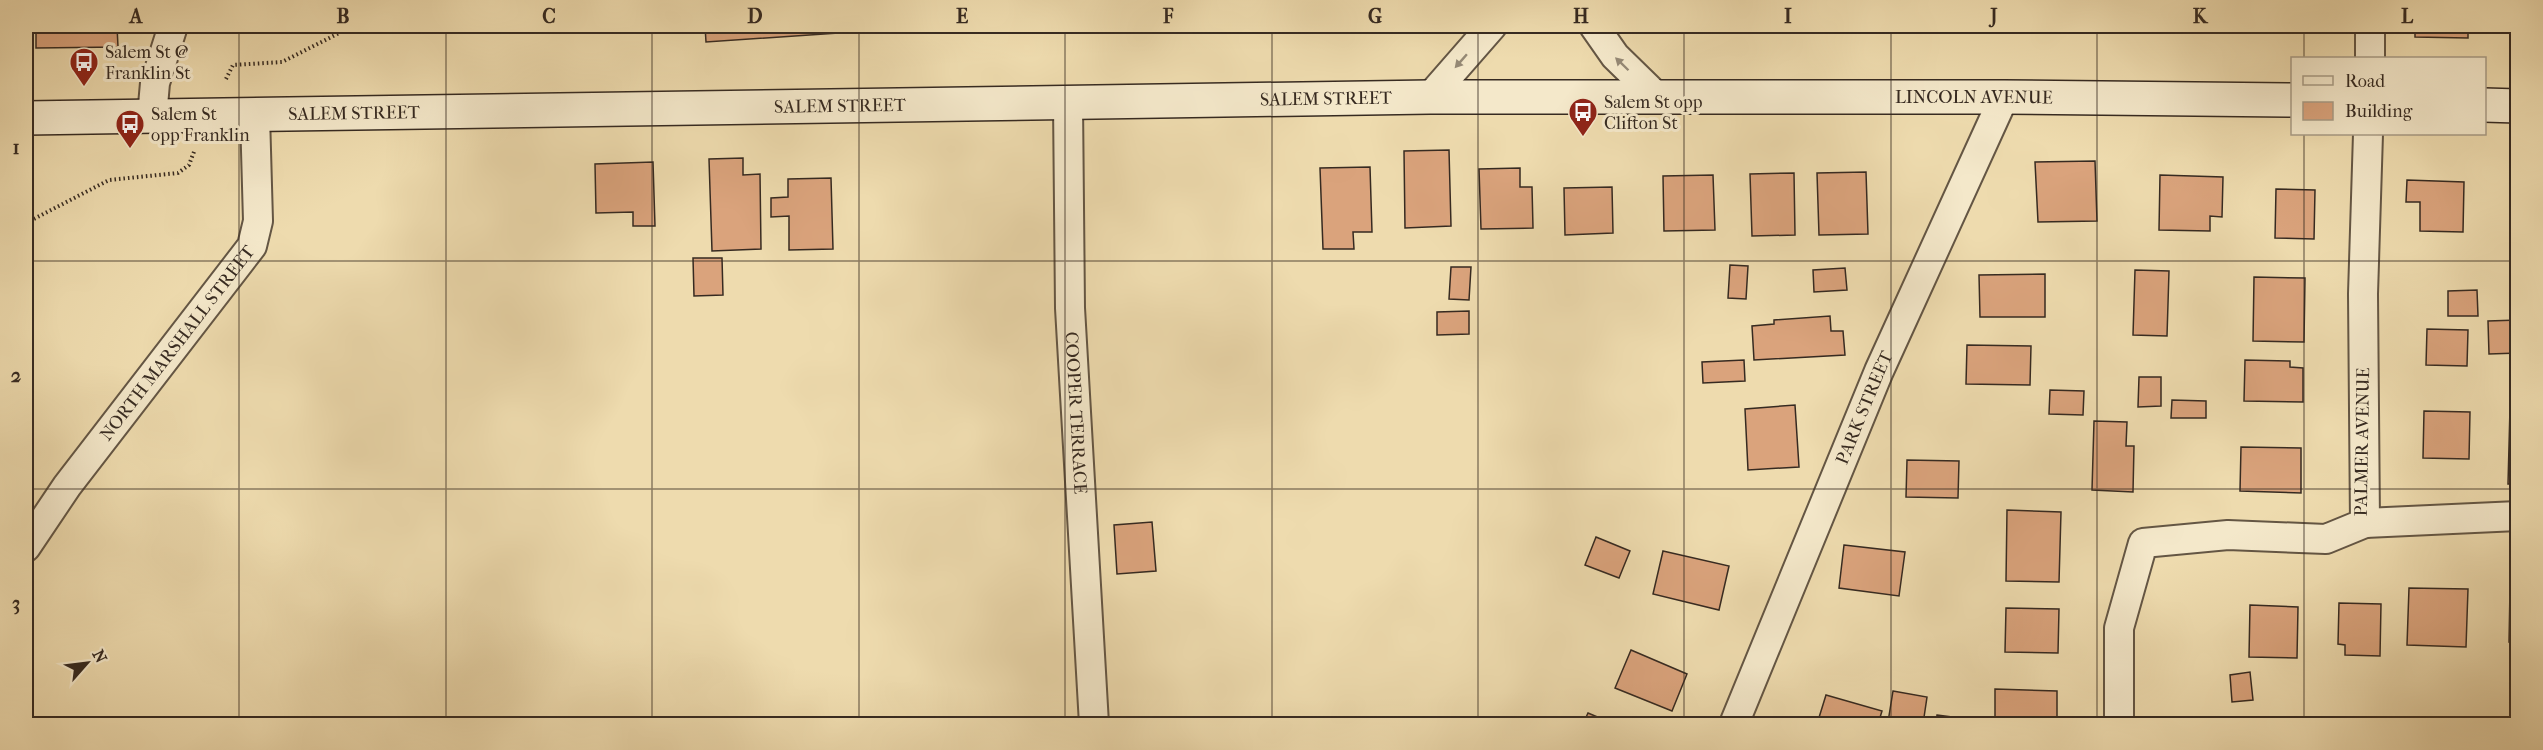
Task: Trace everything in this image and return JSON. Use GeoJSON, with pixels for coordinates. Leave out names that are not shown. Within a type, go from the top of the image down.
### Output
{"type":"FeatureCollection","features":[{"type":"Feature","properties":{"kind":"main road","name":"SALEM STREET"},"geometry":{"type":"LineString","coordinates":[[26,118],[1430,97],[1657,97]]}},
{"type":"Feature","properties":{"kind":"main road","name":"LINCOLN AVENUE"},"geometry":{"type":"LineString","coordinates":[[1657,97],[2291,100]]}},
{"type":"Feature","properties":{"kind":"main road"},"geometry":{"type":"LineString","coordinates":[[2486,105],[2517,106]]}},
{"type":"Feature","properties":{"kind":"street"},"geometry":{"type":"LineString","coordinates":[[152,117],[155,82],[173,26]]}},
{"type":"Feature","properties":{"kind":"street"},"geometry":{"type":"LineString","coordinates":[[1430,97],[1492,26]]}},
{"type":"Feature","properties":{"kind":"street"},"geometry":{"type":"LineString","coordinates":[[1594,26],[1614,56],[1657,97]]}},
{"type":"Feature","properties":{"kind":"street"},"geometry":{"type":"LineString","coordinates":[[2370,26],[2370,57]]}},
{"type":"Feature","properties":{"kind":"street","name":"PARK STREET"},"geometry":{"type":"LineString","coordinates":[[1734,724],[1879,371],[2004,97]]}},
{"type":"Feature","properties":{"kind":"street","name":"COOPER TERRACE"},"geometry":{"type":"LineString","coordinates":[[1068,103],[1070,308],[1094,724]]}},
{"type":"Feature","properties":{"kind":"street","name":"NORTH MARSHALL STREET"},"geometry":{"type":"LineString","coordinates":[[26,547],[67,486],[252,246],[258,220],[255,115]]}},
{"type":"Feature","properties":{"kind":"street","name":"PALMER AVENUE"},"geometry":{"type":"LineString","coordinates":[[2119,724],[2119,628],[2143,543],[2228,535],[2326,538],[2365,523],[2362,294],[2368,135]]}},
{"type":"Feature","properties":{"kind":"street"},"geometry":{"type":"LineString","coordinates":[[2365,523],[2517,516]]}},
{"type":"Feature","properties":{"kind":"path"},"geometry":{"type":"LineString","coordinates":[[290,59],[353,26]]}},
{"type":"Feature","properties":{"kind":"path"},"geometry":{"type":"LineString","coordinates":[[26,223],[94,186]]}},
{"type":"Feature","properties":{"kind":"building"},"geometry":{"type":"Polygon","coordinates":[[[36,26],[117,26],[118,47],[36,48],[36,26]]]}},
{"type":"Feature","properties":{"kind":"building"},"geometry":{"type":"Polygon","coordinates":[[[705,26],[941,26],[706,42],[705,26]]]}},
{"type":"Feature","properties":{"kind":"building"},"geometry":{"type":"Polygon","coordinates":[[[2134,26],[2187,26],[2187,30],[2134,29],[2134,26]]]}},
{"type":"Feature","properties":{"kind":"building"},"geometry":{"type":"Polygon","coordinates":[[[2231,26],[2295,26],[2295,31],[2230,29],[2231,26]]]}},
{"type":"Feature","properties":{"kind":"building"},"geometry":{"type":"Polygon","coordinates":[[[2415,26],[2468,26],[2468,38],[2415,37],[2415,26]]]}},
{"type":"Feature","properties":{"kind":"building"},"geometry":{"type":"Polygon","coordinates":[[[1449,150],[1451,226],[1405,228],[1404,151],[1449,150]]]}},
{"type":"Feature","properties":{"kind":"building"},"geometry":{"type":"Polygon","coordinates":[[[743,158],[743,175],[760,174],[761,249],[712,251],[709,159],[743,158]]]}},
{"type":"Feature","properties":{"kind":"building"},"geometry":{"type":"Polygon","coordinates":[[[2095,161],[2097,221],[2038,222],[2035,162],[2095,161]]]}},
{"type":"Feature","properties":{"kind":"building"},"geometry":{"type":"Polygon","coordinates":[[[653,162],[655,226],[633,226],[633,212],[596,213],[595,164],[653,162]]]}},
{"type":"Feature","properties":{"kind":"building"},"geometry":{"type":"Polygon","coordinates":[[[1370,167],[1372,232],[1353,232],[1354,249],[1323,249],[1320,168],[1370,167]]]}},
{"type":"Feature","properties":{"kind":"building"},"geometry":{"type":"Polygon","coordinates":[[[1520,168],[1520,187],[1532,187],[1533,228],[1481,229],[1479,169],[1520,168]]]}},
{"type":"Feature","properties":{"kind":"building"},"geometry":{"type":"Polygon","coordinates":[[[1866,172],[1868,234],[1819,235],[1817,173],[1866,172]]]}},
{"type":"Feature","properties":{"kind":"building"},"geometry":{"type":"Polygon","coordinates":[[[1794,173],[1795,235],[1752,236],[1750,174],[1794,173]]]}},
{"type":"Feature","properties":{"kind":"building"},"geometry":{"type":"Polygon","coordinates":[[[1713,175],[1715,230],[1664,231],[1663,176],[1713,175]]]}},
{"type":"Feature","properties":{"kind":"building"},"geometry":{"type":"Polygon","coordinates":[[[2160,175],[2223,177],[2222,217],[2210,216],[2210,231],[2159,230],[2160,175]]]}},
{"type":"Feature","properties":{"kind":"building"},"geometry":{"type":"Polygon","coordinates":[[[831,178],[833,249],[789,250],[789,216],[771,217],[771,198],[788,197],[788,179],[831,178]]]}},
{"type":"Feature","properties":{"kind":"building"},"geometry":{"type":"Polygon","coordinates":[[[2407,180],[2464,182],[2463,232],[2420,231],[2420,202],[2406,202],[2407,180]]]}},
{"type":"Feature","properties":{"kind":"building"},"geometry":{"type":"Polygon","coordinates":[[[1612,187],[1613,233],[1565,235],[1564,188],[1612,187]]]}},
{"type":"Feature","properties":{"kind":"building"},"geometry":{"type":"Polygon","coordinates":[[[2276,189],[2315,190],[2314,239],[2275,238],[2276,189]]]}},
{"type":"Feature","properties":{"kind":"building"},"geometry":{"type":"Polygon","coordinates":[[[2512,190],[2518,190],[2518,253],[2510,253],[2512,190]]]}},
{"type":"Feature","properties":{"kind":"building"},"geometry":{"type":"Polygon","coordinates":[[[693,258],[722,258],[723,295],[694,296],[693,258]]]}},
{"type":"Feature","properties":{"kind":"building"},"geometry":{"type":"Polygon","coordinates":[[[1730,265],[1748,266],[1746,299],[1728,298],[1730,265]]]}},
{"type":"Feature","properties":{"kind":"building"},"geometry":{"type":"Polygon","coordinates":[[[1451,267],[1471,267],[1469,300],[1449,299],[1451,267]]]}},
{"type":"Feature","properties":{"kind":"building"},"geometry":{"type":"Polygon","coordinates":[[[1845,268],[1847,290],[1814,292],[1813,270],[1845,268]]]}},
{"type":"Feature","properties":{"kind":"building"},"geometry":{"type":"Polygon","coordinates":[[[2135,270],[2169,271],[2167,336],[2133,335],[2135,270]]]}},
{"type":"Feature","properties":{"kind":"building"},"geometry":{"type":"Polygon","coordinates":[[[2045,274],[2045,317],[1980,317],[1979,275],[2045,274]]]}},
{"type":"Feature","properties":{"kind":"building"},"geometry":{"type":"Polygon","coordinates":[[[2254,277],[2305,278],[2304,342],[2253,341],[2254,277]]]}},
{"type":"Feature","properties":{"kind":"building"},"geometry":{"type":"Polygon","coordinates":[[[2477,290],[2478,316],[2448,316],[2448,291],[2477,290]]]}},
{"type":"Feature","properties":{"kind":"building"},"geometry":{"type":"Polygon","coordinates":[[[1469,311],[1469,334],[1437,335],[1437,312],[1469,311]]]}},
{"type":"Feature","properties":{"kind":"building"},"geometry":{"type":"Polygon","coordinates":[[[1830,316],[1831,331],[1843,331],[1845,355],[1754,360],[1752,326],[1774,324],[1774,320],[1830,316]]]}},
{"type":"Feature","properties":{"kind":"building"},"geometry":{"type":"Polygon","coordinates":[[[2518,320],[2518,353],[2489,354],[2488,321],[2518,320]]]}},
{"type":"Feature","properties":{"kind":"building"},"geometry":{"type":"Polygon","coordinates":[[[2427,329],[2468,330],[2467,366],[2426,365],[2427,329]]]}},
{"type":"Feature","properties":{"kind":"building"},"geometry":{"type":"Polygon","coordinates":[[[1967,345],[2031,346],[2030,385],[1966,384],[1967,345]]]}},
{"type":"Feature","properties":{"kind":"building"},"geometry":{"type":"Polygon","coordinates":[[[1744,360],[1745,381],[1703,383],[1702,362],[1744,360]]]}},
{"type":"Feature","properties":{"kind":"building"},"geometry":{"type":"Polygon","coordinates":[[[2245,360],[2290,361],[2290,367],[2303,368],[2303,402],[2244,401],[2245,360]]]}},
{"type":"Feature","properties":{"kind":"building"},"geometry":{"type":"Polygon","coordinates":[[[2139,377],[2161,377],[2161,406],[2138,407],[2139,377]]]}},
{"type":"Feature","properties":{"kind":"building"},"geometry":{"type":"Polygon","coordinates":[[[2050,390],[2084,391],[2083,415],[2049,414],[2050,390]]]}},
{"type":"Feature","properties":{"kind":"building"},"geometry":{"type":"Polygon","coordinates":[[[2172,400],[2206,401],[2206,418],[2171,418],[2172,400]]]}},
{"type":"Feature","properties":{"kind":"building"},"geometry":{"type":"Polygon","coordinates":[[[1795,405],[1799,467],[1748,470],[1745,409],[1795,405]]]}},
{"type":"Feature","properties":{"kind":"building"},"geometry":{"type":"Polygon","coordinates":[[[2510,408],[2518,408],[2518,484],[2508,484],[2510,408]]]}},
{"type":"Feature","properties":{"kind":"building"},"geometry":{"type":"Polygon","coordinates":[[[2424,411],[2470,412],[2469,459],[2423,458],[2424,411]]]}},
{"type":"Feature","properties":{"kind":"building"},"geometry":{"type":"Polygon","coordinates":[[[2094,421],[2127,422],[2126,446],[2134,446],[2133,492],[2092,490],[2094,421]]]}},
{"type":"Feature","properties":{"kind":"building"},"geometry":{"type":"Polygon","coordinates":[[[2241,447],[2301,448],[2301,493],[2240,491],[2241,447]]]}},
{"type":"Feature","properties":{"kind":"building"},"geometry":{"type":"Polygon","coordinates":[[[1907,460],[1959,461],[1958,498],[1906,497],[1907,460]]]}},
{"type":"Feature","properties":{"kind":"building"},"geometry":{"type":"Polygon","coordinates":[[[2007,510],[2061,512],[2059,582],[2006,581],[2007,510]]]}},
{"type":"Feature","properties":{"kind":"building"},"geometry":{"type":"Polygon","coordinates":[[[1152,522],[1156,571],[1117,574],[1114,525],[1152,522]]]}},
{"type":"Feature","properties":{"kind":"building"},"geometry":{"type":"Polygon","coordinates":[[[1596,537],[1630,551],[1619,578],[1585,565],[1596,537]]]}},
{"type":"Feature","properties":{"kind":"building"},"geometry":{"type":"Polygon","coordinates":[[[1844,545],[1905,552],[1899,596],[1839,588],[1844,545]]]}},
{"type":"Feature","properties":{"kind":"building"},"geometry":{"type":"Polygon","coordinates":[[[1663,551],[1729,566],[1719,610],[1653,594],[1663,551]]]}},
{"type":"Feature","properties":{"kind":"building"},"geometry":{"type":"Polygon","coordinates":[[[2409,588],[2468,589],[2466,647],[2407,645],[2409,588]]]}},
{"type":"Feature","properties":{"kind":"building"},"geometry":{"type":"Polygon","coordinates":[[[2510,590],[2518,590],[2518,643],[2509,642],[2510,590]]]}},
{"type":"Feature","properties":{"kind":"building"},"geometry":{"type":"Polygon","coordinates":[[[2339,603],[2381,604],[2380,656],[2345,655],[2345,645],[2338,644],[2339,603]]]}},
{"type":"Feature","properties":{"kind":"building"},"geometry":{"type":"Polygon","coordinates":[[[2250,605],[2298,607],[2297,658],[2249,657],[2250,605]]]}},
{"type":"Feature","properties":{"kind":"building"},"geometry":{"type":"Polygon","coordinates":[[[2006,608],[2059,609],[2058,653],[2005,652],[2006,608]]]}},
{"type":"Feature","properties":{"kind":"building"},"geometry":{"type":"Polygon","coordinates":[[[1631,650],[1687,674],[1672,711],[1615,688],[1631,650]]]}},
{"type":"Feature","properties":{"kind":"building"},"geometry":{"type":"Polygon","coordinates":[[[2250,672],[2253,700],[2232,702],[2230,675],[2250,672]]]}},
{"type":"Feature","properties":{"kind":"building"},"geometry":{"type":"Polygon","coordinates":[[[1995,689],[2057,691],[2057,724],[1995,724],[1995,689]]]}},
{"type":"Feature","properties":{"kind":"building"},"geometry":{"type":"Polygon","coordinates":[[[1893,691],[1927,697],[1923,724],[1888,722],[1893,691]]]}},
{"type":"Feature","properties":{"kind":"building"},"geometry":{"type":"Polygon","coordinates":[[[1826,695],[1882,711],[1878,724],[1817,724],[1826,695]]]}},
{"type":"Feature","properties":{"kind":"building"},"geometry":{"type":"Polygon","coordinates":[[[1588,713],[1614,724],[1583,724],[1588,713]]]}},
{"type":"Feature","properties":{"kind":"building"},"geometry":{"type":"Polygon","coordinates":[[[1937,715],[1967,719],[1966,724],[1936,724],[1937,715]]]}},
{"type":"Feature","properties":{"kind":"place","name":"Salem St @ Franklin St"},"geometry":{"type":"Point","coordinates":[84,88]}},
{"type":"Feature","properties":{"kind":"place","name":"Salem St opp Clifton St"},"geometry":{"type":"Point","coordinates":[1583,138]}},
{"type":"Feature","properties":{"kind":"place","name":"Salem St opp Franklin"},"geometry":{"type":"Point","coordinates":[130,150]}}]}
